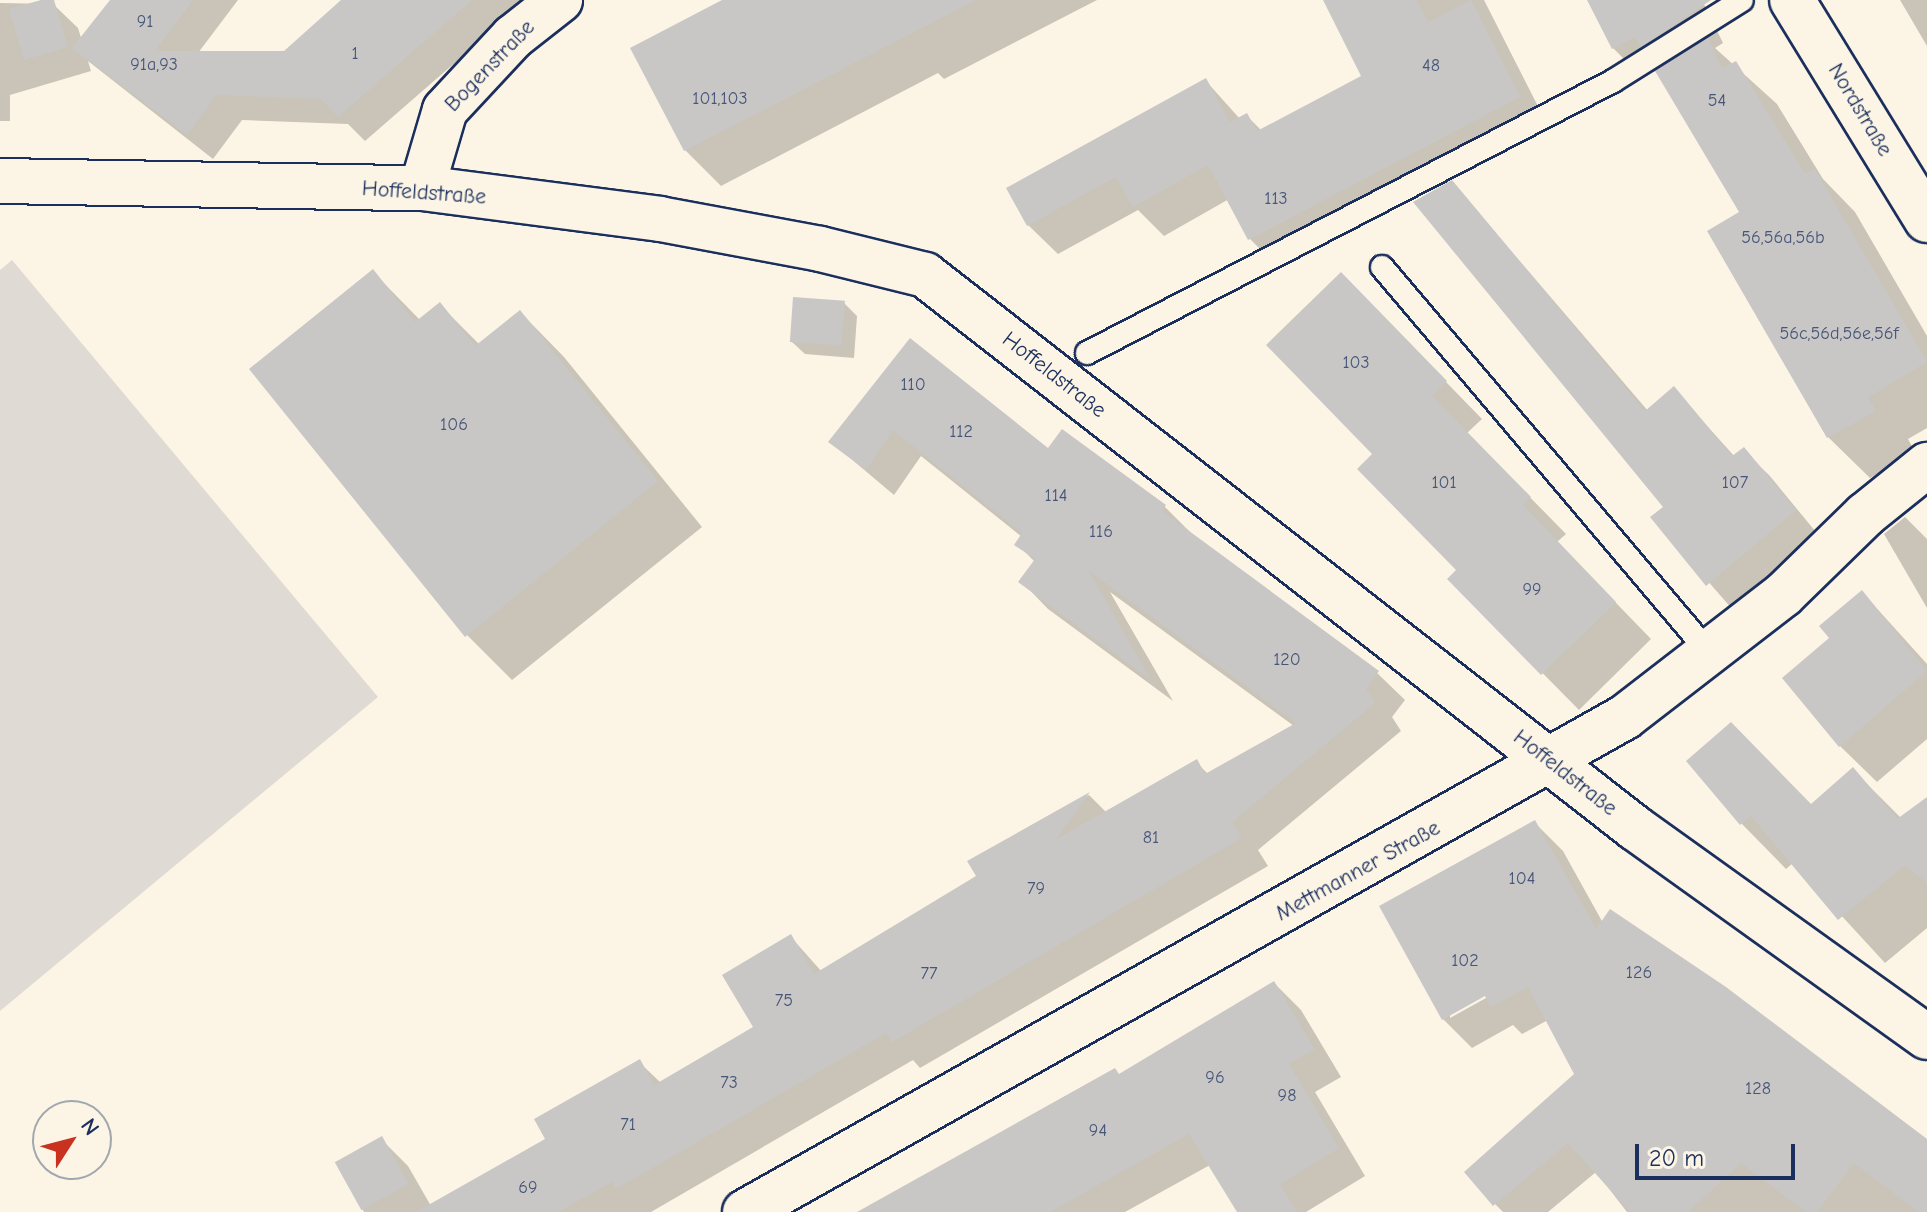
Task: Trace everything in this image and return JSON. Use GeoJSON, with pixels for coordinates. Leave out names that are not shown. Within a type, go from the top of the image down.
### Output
{"type":"FeatureCollection","features":[{"type":"Feature","properties":{"kind":"street","name":"Bogenstraße"},"geometry":{"type":"LineString","coordinates":[[422,188],[445,110],[513,37],[560,0]]}},
{"type":"Feature","properties":{"kind":"street","name":"Nordstraße"},"geometry":{"type":"LineString","coordinates":[[1792,0],[1927,220]]}},
{"type":"Feature","properties":{"kind":"street","name":"Hoffeldstraße"},"geometry":{"type":"LineString","coordinates":[[0,181],[422,188],[660,219],[820,249],[925,275],[1550,761],[1927,1037]]}},
{"type":"Feature","properties":{"kind":"street","name":"Mettmanner Straße"},"geometry":{"type":"LineString","coordinates":[[745,1212],[1625,717],[1711,655],[1927,465]]}},
{"type":"Feature","properties":{"kind":"lane"},"geometry":{"type":"LineString","coordinates":[[1087,353],[1613,81],[1742,0]]}},
{"type":"Feature","properties":{"kind":"lane"},"geometry":{"type":"LineString","coordinates":[[1382,267],[1711,655]]}},
{"type":"Feature","properties":{"kind":"shaded area"},"geometry":{"type":"Polygon","coordinates":[[[12,260],[378,697],[0,1011],[0,270],[12,260]]]}},
{"type":"Feature","properties":{"kind":"building"},"geometry":{"type":"Polygon","coordinates":[[[41,0],[54,0],[68,47],[24,60],[9,9],[41,0]]]}},
{"type":"Feature","properties":{"kind":"building"},"geometry":{"type":"Polygon","coordinates":[[[110,0],[193,0],[155,51],[284,51],[341,0],[472,0],[338,117],[321,99],[216,95],[187,135],[72,48],[110,0]]]}},
{"type":"Feature","properties":{"kind":"building"},"geometry":{"type":"Polygon","coordinates":[[[722,0],[976,0],[684,151],[630,48],[722,0]]]}},
{"type":"Feature","properties":{"kind":"building"},"geometry":{"type":"Polygon","coordinates":[[[1323,0],[1417,0],[1428,22],[1471,0],[1520,97],[1248,240],[1208,165],[1133,207],[1116,177],[1027,226],[1006,188],[1206,78],[1230,122],[1247,113],[1257,131],[1361,76],[1323,0]]]}},
{"type":"Feature","properties":{"kind":"building"},"geometry":{"type":"Polygon","coordinates":[[[1587,0],[1711,0],[1641,47],[1635,37],[1612,49],[1587,0]]]}},
{"type":"Feature","properties":{"kind":"building"},"geometry":{"type":"Polygon","coordinates":[[[1708,38],[1722,69],[1736,61],[1805,174],[1815,169],[1927,362],[1868,397],[1876,411],[1827,438],[1707,231],[1739,212],[1655,71],[1708,38]]]}},
{"type":"Feature","properties":{"kind":"building"},"geometry":{"type":"Polygon","coordinates":[[[1452,180],[1645,411],[1674,386],[1732,456],[1744,447],[1796,510],[1706,586],[1650,517],[1663,507],[1413,202],[1452,180]]]}},
{"type":"Feature","properties":{"kind":"building"},"geometry":{"type":"Polygon","coordinates":[[[373,269],[415,322],[440,302],[475,346],[520,310],[658,481],[465,637],[249,369],[373,269]]]}},
{"type":"Feature","properties":{"kind":"building"},"geometry":{"type":"Polygon","coordinates":[[[1341,272],[1447,381],[1432,396],[1531,497],[1523,505],[1616,602],[1541,675],[1447,579],[1456,570],[1357,469],[1372,454],[1266,345],[1341,272]]]}},
{"type":"Feature","properties":{"kind":"building"},"geometry":{"type":"Polygon","coordinates":[[[793,297],[845,301],[842,346],[790,342],[793,297]]]}},
{"type":"Feature","properties":{"kind":"building"},"geometry":{"type":"Polygon","coordinates":[[[910,338],[1048,448],[1062,429],[1166,505],[1162,511],[1379,671],[1366,689],[1375,703],[1232,822],[1242,838],[892,1042],[886,1033],[616,1189],[612,1182],[558,1212],[416,1212],[545,1139],[534,1119],[640,1059],[654,1085],[753,1027],[722,975],[791,934],[814,974],[976,876],[967,861],[1090,792],[1055,840],[1197,759],[1205,774],[1296,723],[1088,570],[1151,680],[1018,582],[1035,559],[1014,545],[1022,533],[893,430],[866,470],[828,442],[910,338]]]}},
{"type":"Feature","properties":{"kind":"building"},"geometry":{"type":"Polygon","coordinates":[[[1862,590],[1927,671],[1839,747],[1782,678],[1829,638],[1819,626],[1862,590]]]}},
{"type":"Feature","properties":{"kind":"building"},"geometry":{"type":"Polygon","coordinates":[[[1731,722],[1811,804],[1853,767],[1897,819],[1927,797],[1927,883],[1905,865],[1838,920],[1751,816],[1740,825],[1686,761],[1731,722]]]}},
{"type":"Feature","properties":{"kind":"building"},"geometry":{"type":"Polygon","coordinates":[[[1535,820],[1596,929],[1610,909],[1726,987],[1927,1139],[1927,1212],[1919,1212],[1854,1163],[1817,1212],[1806,1212],[1741,1163],[1688,1212],[1630,1212],[1568,1143],[1493,1206],[1464,1172],[1574,1074],[1528,987],[1491,1007],[1485,996],[1442,1020],[1379,906],[1535,820]]]}},
{"type":"Feature","properties":{"kind":"building"},"geometry":{"type":"Polygon","coordinates":[[[1274,981],[1315,1049],[1289,1064],[1339,1148],[1280,1184],[1297,1212],[1237,1212],[1189,1134],[1050,1212],[857,1212],[1115,1068],[1119,1074],[1274,981]]]}},
{"type":"Feature","properties":{"kind":"building"},"geometry":{"type":"Polygon","coordinates":[[[382,1136],[409,1184],[361,1210],[335,1162],[382,1136]]]}}]}
